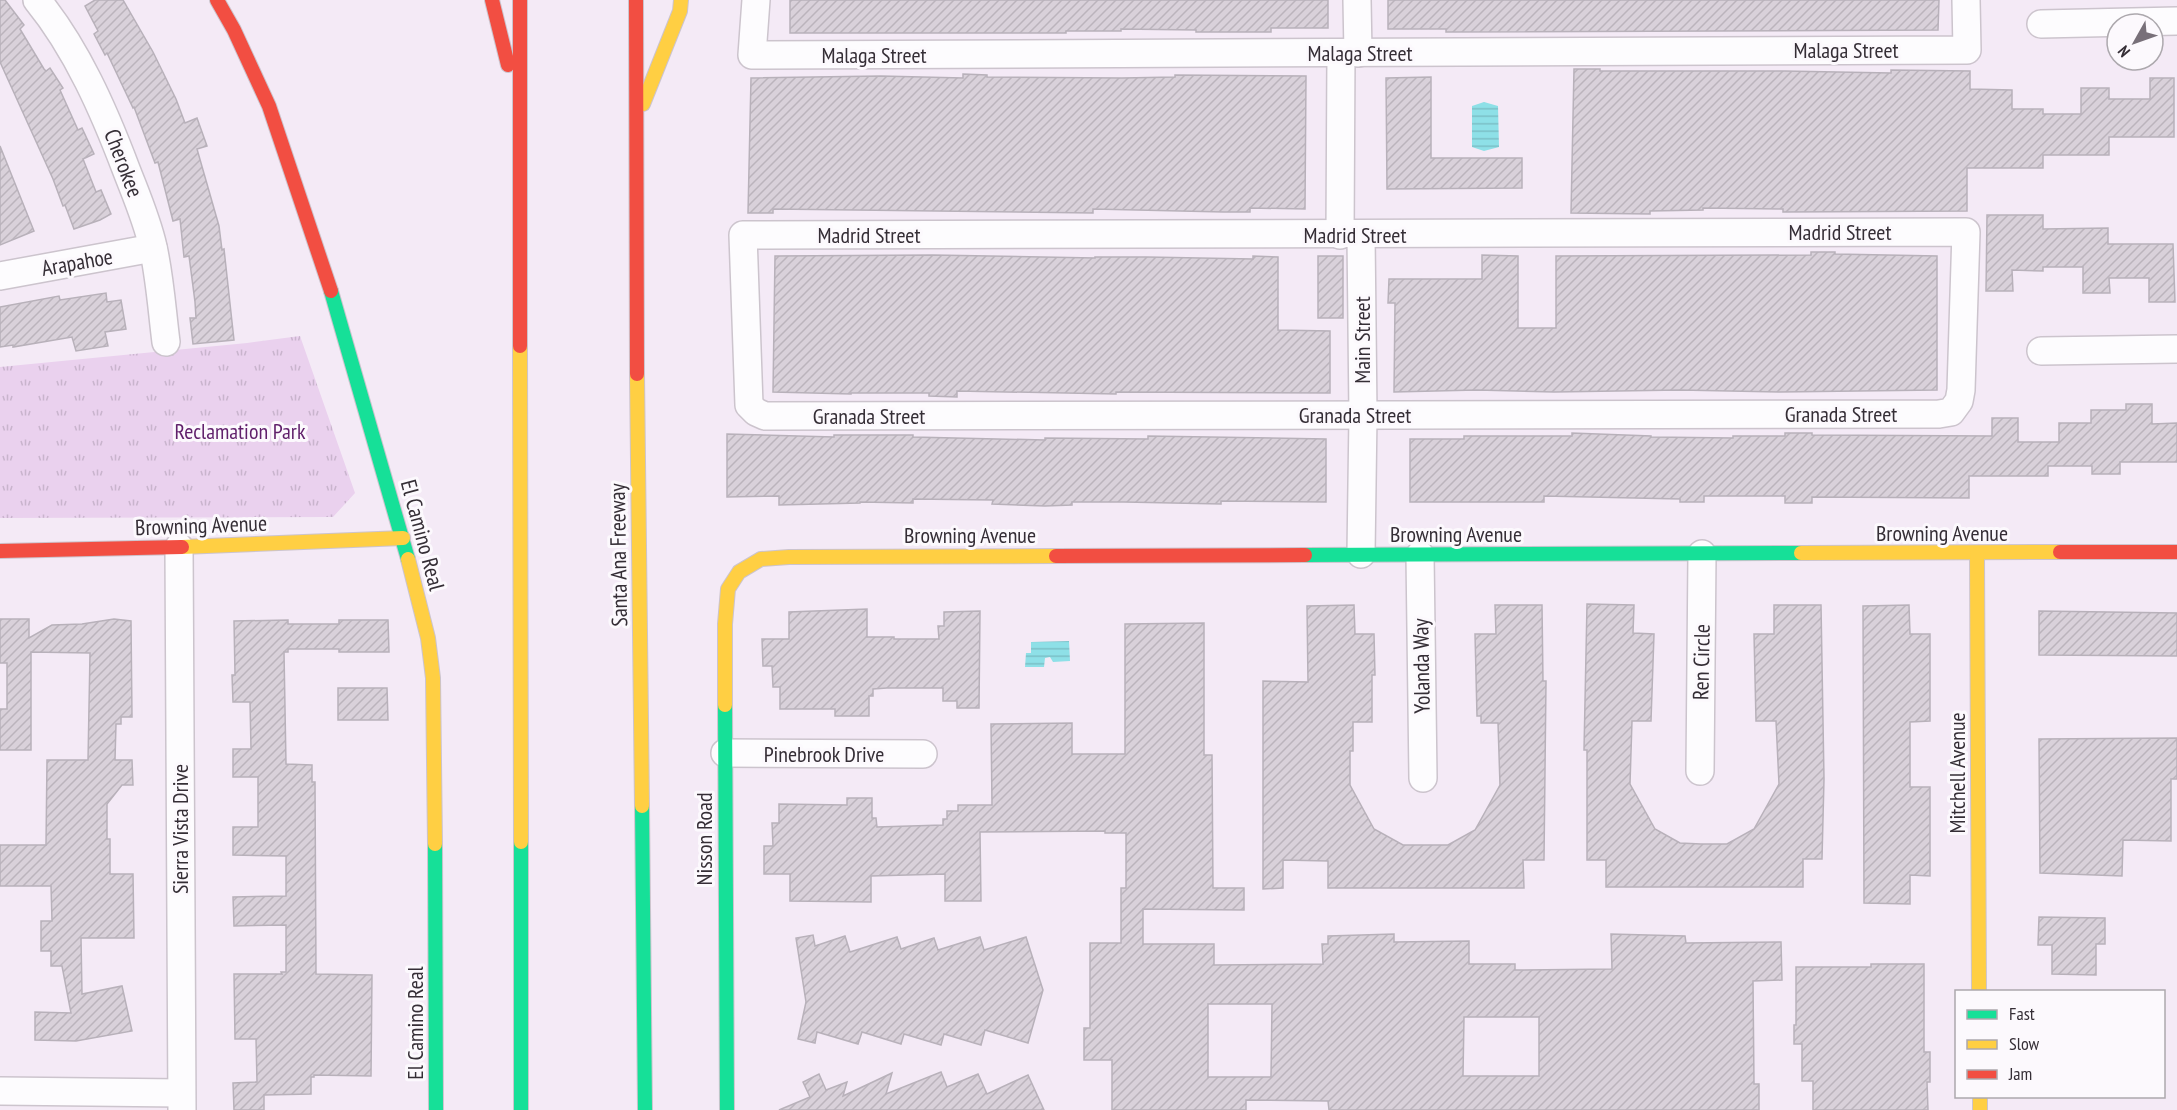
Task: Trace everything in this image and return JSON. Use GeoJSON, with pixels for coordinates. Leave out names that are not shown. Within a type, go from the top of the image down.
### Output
{"type":"FeatureCollection","features":[{"type":"Feature","properties":{"kind":"main road","name":"El Camino Real"},"geometry":{"type":"LineString","coordinates":[[217,0],[234,30],[268,106],[336,307],[403,537],[426,628],[433,678],[436,1110]]}},
{"type":"Feature","properties":{"kind":"main road"},"geometry":{"type":"LineString","coordinates":[[492,0],[521,119]]}},
{"type":"Feature","properties":{"kind":"main road"},"geometry":{"type":"LineString","coordinates":[[520,0],[520,1110]]}},
{"type":"Feature","properties":{"kind":"main road","name":"Santa Ana Freeway"},"geometry":{"type":"LineString","coordinates":[[636,0],[637,357],[645,1110]]}},
{"type":"Feature","properties":{"kind":"main road"},"geometry":{"type":"LineString","coordinates":[[637,119],[680,11],[681,0]]}},
{"type":"Feature","properties":{"kind":"main road","name":"Browning Avenue"},"geometry":{"type":"LineString","coordinates":[[0,551],[179,547],[403,537]]}},
{"type":"Feature","properties":{"kind":"main road","name":"Browning Avenue"},"geometry":{"type":"LineString","coordinates":[[739,572],[761,559],[789,557],[2177,552]]}},
{"type":"Feature","properties":{"kind":"main road","name":"Mitchell Avenue"},"geometry":{"type":"LineString","coordinates":[[1977,554],[1979,990]]}},
{"type":"Feature","properties":{"kind":"main road","name":"Nisson Road"},"geometry":{"type":"LineString","coordinates":[[727,1110],[725,624],[728,590],[739,572]]}},
{"type":"Feature","properties":{"kind":"street","name":"Cherokee"},"geometry":{"type":"LineString","coordinates":[[37,0],[47,12],[78,63],[108,123],[143,212],[153,249],[166,342]]}},
{"type":"Feature","properties":{"kind":"street","name":"Malaga Street"},"geometry":{"type":"LineString","coordinates":[[756,0],[752,55],[1967,50],[1966,0]]}},
{"type":"Feature","properties":{"kind":"street","name":"Main Street"},"geometry":{"type":"LineString","coordinates":[[1357,0],[1350,53],[1351,235],[1363,415],[1361,554]]}},
{"type":"Feature","properties":{"kind":"street"},"geometry":{"type":"LineString","coordinates":[[2041,24],[2177,21]]}},
{"type":"Feature","properties":{"kind":"street","name":"Madrid Street"},"geometry":{"type":"LineString","coordinates":[[749,405],[743,235],[1966,232],[1959,402]]}},
{"type":"Feature","properties":{"kind":"street","name":"Arapahoe"},"geometry":{"type":"LineString","coordinates":[[0,276],[153,249]]}},
{"type":"Feature","properties":{"kind":"street"},"geometry":{"type":"LineString","coordinates":[[2041,351],[2177,349]]}},
{"type":"Feature","properties":{"kind":"street","name":"Granada Street"},"geometry":{"type":"LineString","coordinates":[[749,405],[756,412],[765,416],[1939,414],[1951,412],[1959,402]]}},
{"type":"Feature","properties":{"kind":"street","name":"Sierra Vista Drive"},"geometry":{"type":"LineString","coordinates":[[179,547],[182,1101]]}},
{"type":"Feature","properties":{"kind":"street","name":"Ren Circle"},"geometry":{"type":"LineString","coordinates":[[1700,771],[1702,554]]}},
{"type":"Feature","properties":{"kind":"street","name":"Yolanda Way"},"geometry":{"type":"LineString","coordinates":[[1420,555],[1423,778]]}},
{"type":"Feature","properties":{"kind":"street","name":"Pinebrook Drive"},"geometry":{"type":"LineString","coordinates":[[725,753],[923,754]]}},
{"type":"Feature","properties":{"kind":"street"},"geometry":{"type":"LineString","coordinates":[[0,1091],[182,1101]]}},
{"type":"Feature","properties":{"kind":"green space","name":"Reclamation Park"},"geometry":{"type":"Polygon","coordinates":[[[300,336],[355,493],[333,517],[0,518],[0,367],[300,336]]]}},
{"type":"Feature","properties":{"kind":"water"},"geometry":{"type":"Polygon","coordinates":[[[1484,102],[1498,106],[1499,147],[1484,151],[1472,147],[1472,106],[1484,102]]]}},
{"type":"Feature","properties":{"kind":"water"},"geometry":{"type":"Polygon","coordinates":[[[1069,641],[1070,661],[1053,662],[1050,657],[1045,658],[1044,667],[1025,667],[1026,653],[1031,653],[1031,642],[1069,641]]]}},
{"type":"Feature","properties":{"kind":"building"},"geometry":{"type":"Polygon","coordinates":[[[0,0],[5,0],[24,25],[20,29],[44,69],[46,71],[50,68],[63,88],[60,90],[78,130],[82,128],[94,154],[83,159],[96,192],[101,190],[111,214],[100,220],[74,229],[65,205],[63,206],[0,62],[0,0]]]}},
{"type":"Feature","properties":{"kind":"building"},"geometry":{"type":"Polygon","coordinates":[[[95,0],[123,0],[153,52],[185,123],[197,118],[207,146],[197,149],[219,226],[222,250],[224,249],[234,340],[193,344],[190,318],[196,318],[195,302],[189,256],[184,257],[180,219],[173,221],[158,162],[155,163],[134,107],[107,53],[105,55],[94,34],[98,31],[85,6],[95,0]]]}},
{"type":"Feature","properties":{"kind":"building"},"geometry":{"type":"Polygon","coordinates":[[[790,0],[1328,0],[1328,28],[1271,28],[1271,32],[1121,29],[1121,31],[1066,31],[1066,33],[790,33],[790,0]]]}},
{"type":"Feature","properties":{"kind":"building"},"geometry":{"type":"Polygon","coordinates":[[[1388,0],[1939,0],[1938,30],[1446,32],[1446,29],[1388,29],[1388,0]]]}},
{"type":"Feature","properties":{"kind":"building"},"geometry":{"type":"Polygon","coordinates":[[[1574,69],[1891,73],[1891,70],[1970,71],[1970,89],[2012,90],[2012,109],[2043,109],[2043,114],[2081,114],[2081,88],[2109,88],[2109,99],[2150,99],[2150,78],[2174,78],[2174,137],[2109,137],[2109,155],[2043,155],[2043,168],[1967,168],[1967,211],[1783,212],[1783,209],[1703,208],[1703,210],[1650,211],[1650,214],[1571,213],[1574,69]]]}},
{"type":"Feature","properties":{"kind":"building"},"geometry":{"type":"Polygon","coordinates":[[[963,74],[987,75],[987,77],[1122,78],[1175,77],[1175,75],[1306,76],[1305,209],[1250,208],[1250,212],[1224,212],[1093,209],[1093,213],[773,209],[773,213],[748,213],[751,78],[881,76],[963,78],[963,74]]]}},
{"type":"Feature","properties":{"kind":"building"},"geometry":{"type":"Polygon","coordinates":[[[1431,77],[1431,158],[1522,158],[1522,188],[1387,189],[1386,78],[1431,77]]]}},
{"type":"Feature","properties":{"kind":"building"},"geometry":{"type":"Polygon","coordinates":[[[0,146],[34,231],[0,245],[0,146]]]}},
{"type":"Feature","properties":{"kind":"building"},"geometry":{"type":"Polygon","coordinates":[[[1987,215],[2043,215],[2043,229],[2108,228],[2108,244],[2173,244],[2175,302],[2149,302],[2149,278],[2109,278],[2110,293],[2083,293],[2083,267],[2043,267],[2043,271],[2012,270],[2013,291],[1986,291],[1987,215]]]}},
{"type":"Feature","properties":{"kind":"building"},"geometry":{"type":"Polygon","coordinates":[[[1811,252],[1937,256],[1937,390],[1394,392],[1395,303],[1388,303],[1389,279],[1482,279],[1482,255],[1518,256],[1518,328],[1556,328],[1556,256],[1811,255],[1811,252]]]}},
{"type":"Feature","properties":{"kind":"building"},"geometry":{"type":"Polygon","coordinates":[[[933,255],[1253,259],[1253,256],[1278,257],[1278,330],[1330,331],[1330,393],[1116,392],[1116,394],[957,391],[957,397],[929,396],[929,393],[773,392],[775,256],[933,255]]]}},
{"type":"Feature","properties":{"kind":"building"},"geometry":{"type":"Polygon","coordinates":[[[1318,256],[1343,256],[1343,318],[1318,318],[1318,256]]]}},
{"type":"Feature","properties":{"kind":"building"},"geometry":{"type":"Polygon","coordinates":[[[106,293],[107,302],[121,300],[126,329],[105,332],[108,346],[76,351],[72,337],[0,347],[0,307],[59,296],[60,300],[106,293]]]}},
{"type":"Feature","properties":{"kind":"building"},"geometry":{"type":"Polygon","coordinates":[[[2126,404],[2152,404],[2152,424],[2177,423],[2177,462],[2120,462],[2120,474],[2092,474],[2092,466],[2048,466],[2048,476],[1969,476],[1969,498],[1812,497],[1812,503],[1785,503],[1785,496],[1704,496],[1704,502],[1680,502],[1680,499],[1544,496],[1544,502],[1410,502],[1410,439],[1464,439],[1464,436],[1572,436],[1572,433],[1733,438],[1733,436],[1785,436],[1785,433],[1992,436],[1992,418],[2018,418],[2018,442],[2059,442],[2059,423],[2091,423],[2091,410],[2126,410],[2126,404]]]}},
{"type":"Feature","properties":{"kind":"building"},"geometry":{"type":"Polygon","coordinates":[[[727,434],[834,437],[834,435],[913,435],[913,437],[1045,440],[1045,438],[1148,439],[1148,436],[1326,439],[1326,502],[1221,501],[1221,504],[1072,502],[1072,505],[1045,506],[992,504],[993,500],[913,499],[913,503],[779,505],[779,496],[727,497],[727,434]]]}},
{"type":"Feature","properties":{"kind":"building"},"geometry":{"type":"Polygon","coordinates":[[[1587,604],[1634,605],[1633,633],[1654,634],[1651,721],[1632,721],[1630,784],[1655,829],[1680,843],[1701,844],[1727,844],[1754,829],[1779,784],[1776,721],[1756,721],[1754,634],[1774,634],[1774,605],[1821,605],[1824,779],[1822,859],[1803,859],[1803,887],[1606,887],[1606,860],[1587,860],[1587,750],[1584,750],[1587,604]]]}},
{"type":"Feature","properties":{"kind":"building"},"geometry":{"type":"Polygon","coordinates":[[[1354,605],[1355,634],[1374,634],[1375,675],[1372,675],[1372,722],[1353,722],[1350,785],[1374,829],[1403,845],[1448,845],[1475,830],[1500,785],[1498,723],[1481,723],[1481,716],[1477,716],[1475,634],[1496,634],[1495,605],[1542,605],[1543,681],[1546,681],[1544,860],[1523,860],[1524,888],[1328,888],[1328,861],[1283,860],[1283,888],[1263,889],[1263,681],[1308,682],[1307,606],[1354,605]]]}},
{"type":"Feature","properties":{"kind":"building"},"geometry":{"type":"Polygon","coordinates":[[[1909,605],[1910,634],[1930,634],[1930,721],[1910,722],[1910,787],[1930,787],[1930,876],[1910,875],[1910,904],[1864,903],[1863,606],[1909,605]]]}},
{"type":"Feature","properties":{"kind":"building"},"geometry":{"type":"Polygon","coordinates":[[[867,609],[867,637],[894,637],[894,639],[939,639],[938,626],[944,626],[944,612],[980,611],[979,708],[957,708],[957,701],[943,701],[943,688],[887,688],[873,689],[873,696],[869,696],[869,716],[835,716],[835,709],[780,709],[780,687],[773,687],[772,666],[763,666],[762,639],[789,639],[789,612],[867,609]]]}},
{"type":"Feature","properties":{"kind":"building"},"geometry":{"type":"Polygon","coordinates":[[[2039,611],[2177,613],[2177,656],[2039,655],[2039,611]]]}},
{"type":"Feature","properties":{"kind":"building"},"geometry":{"type":"Polygon","coordinates":[[[0,619],[29,619],[29,638],[52,625],[82,624],[114,619],[131,621],[132,717],[121,717],[121,724],[116,724],[115,760],[132,760],[133,785],[122,785],[107,804],[107,839],[110,839],[110,874],[133,874],[134,938],[81,938],[82,994],[122,986],[132,1031],[76,1041],[35,1040],[35,1012],[71,1013],[62,966],[51,966],[51,951],[41,951],[41,921],[52,921],[51,886],[0,886],[0,845],[46,845],[47,760],[88,760],[90,653],[31,652],[31,750],[0,750],[0,709],[7,709],[7,663],[0,663],[0,619]]]}},
{"type":"Feature","properties":{"kind":"building"},"geometry":{"type":"Polygon","coordinates":[[[288,620],[288,624],[339,624],[339,620],[388,620],[389,652],[288,649],[288,652],[284,652],[286,764],[312,765],[312,782],[315,782],[316,974],[372,975],[371,1076],[314,1075],[311,1077],[311,1094],[264,1095],[264,1110],[234,1110],[233,1083],[257,1082],[256,1039],[235,1039],[234,974],[282,974],[281,972],[286,972],[286,925],[234,926],[233,897],[286,896],[286,856],[233,855],[233,827],[258,827],[258,777],[233,777],[233,749],[251,749],[250,702],[233,702],[234,621],[288,620]]]}},
{"type":"Feature","properties":{"kind":"building"},"geometry":{"type":"Polygon","coordinates":[[[1204,623],[1204,755],[1212,755],[1213,888],[1244,888],[1244,910],[1143,909],[1143,944],[1214,944],[1214,965],[1323,964],[1322,944],[1328,944],[1328,936],[1394,934],[1394,942],[1469,941],[1469,964],[1515,964],[1515,970],[1612,969],[1611,934],[1685,936],[1686,943],[1781,942],[1782,980],[1753,981],[1754,1084],[1759,1084],[1759,1110],[1329,1110],[1328,1101],[1246,1100],[1246,1110],[1112,1110],[1112,1060],[1084,1060],[1084,1028],[1090,1028],[1090,943],[1121,943],[1121,888],[1126,888],[1126,833],[1105,833],[1105,831],[980,832],[981,901],[945,901],[945,874],[871,876],[871,902],[790,901],[790,874],[764,874],[764,846],[773,846],[772,823],[779,823],[779,804],[847,805],[847,798],[872,798],[872,818],[876,818],[877,827],[943,825],[943,819],[947,819],[947,811],[958,811],[958,805],[992,805],[991,724],[1072,723],[1072,754],[1125,754],[1125,624],[1204,623]],[[1208,1004],[1208,1077],[1271,1077],[1272,1004],[1208,1004]],[[1464,1017],[1463,1076],[1539,1076],[1539,1017],[1464,1017]]]}},
{"type":"Feature","properties":{"kind":"building"},"geometry":{"type":"Polygon","coordinates":[[[338,688],[387,688],[388,720],[338,720],[338,688]]]}},
{"type":"Feature","properties":{"kind":"building"},"geometry":{"type":"Polygon","coordinates":[[[2177,738],[2177,779],[2171,779],[2171,841],[2123,840],[2122,876],[2040,873],[2039,739],[2177,738]]]}},
{"type":"Feature","properties":{"kind":"building"},"geometry":{"type":"Polygon","coordinates":[[[2039,917],[2105,918],[2105,944],[2096,944],[2096,975],[2052,974],[2052,945],[2038,945],[2039,917]]]}},
{"type":"Feature","properties":{"kind":"building"},"geometry":{"type":"Polygon","coordinates":[[[813,935],[815,946],[845,936],[850,952],[897,937],[901,949],[934,938],[938,950],[980,937],[984,950],[1026,937],[1043,990],[1028,1043],[985,1030],[981,1045],[944,1034],[941,1045],[904,1034],[901,1044],[862,1032],[858,1044],[817,1032],[815,1043],[798,1039],[806,1002],[796,938],[813,935]]]}},
{"type":"Feature","properties":{"kind":"building"},"geometry":{"type":"Polygon","coordinates":[[[1871,964],[1924,964],[1924,1052],[1930,1052],[1930,1082],[1927,1082],[1928,1110],[1813,1110],[1813,1081],[1802,1081],[1802,1044],[1794,1044],[1796,967],[1871,967],[1871,964]]]}},
{"type":"Feature","properties":{"kind":"building"},"geometry":{"type":"Polygon","coordinates":[[[941,1072],[947,1087],[978,1074],[987,1094],[1028,1075],[1044,1110],[779,1110],[810,1097],[803,1082],[819,1074],[826,1090],[847,1082],[843,1096],[892,1073],[886,1094],[941,1072]]]}},
{"type":"Feature","properties":{"kind":"traffic: fast"},"geometry":{"type":"LineString","coordinates":[[331,291],[408,559]]}},
{"type":"Feature","properties":{"kind":"traffic: fast"},"geometry":{"type":"LineString","coordinates":[[1305,555],[1801,553]]}},
{"type":"Feature","properties":{"kind":"traffic: fast"},"geometry":{"type":"LineString","coordinates":[[725,705],[727,1110]]}},
{"type":"Feature","properties":{"kind":"traffic: fast"},"geometry":{"type":"LineString","coordinates":[[642,806],[645,1110]]}},
{"type":"Feature","properties":{"kind":"traffic: fast"},"geometry":{"type":"LineString","coordinates":[[521,842],[521,1110]]}},
{"type":"Feature","properties":{"kind":"traffic: fast"},"geometry":{"type":"LineString","coordinates":[[435,844],[436,1110]]}},
{"type":"Feature","properties":{"kind":"traffic: slow"},"geometry":{"type":"LineString","coordinates":[[643,104],[680,11],[681,0]]}},
{"type":"Feature","properties":{"kind":"traffic: slow"},"geometry":{"type":"LineString","coordinates":[[520,346],[521,842]]}},
{"type":"Feature","properties":{"kind":"traffic: slow"},"geometry":{"type":"LineString","coordinates":[[637,374],[642,806]]}},
{"type":"Feature","properties":{"kind":"traffic: slow"},"geometry":{"type":"LineString","coordinates":[[182,547],[403,538]]}},
{"type":"Feature","properties":{"kind":"traffic: slow"},"geometry":{"type":"LineString","coordinates":[[1801,553],[2060,552]]}},
{"type":"Feature","properties":{"kind":"traffic: slow"},"geometry":{"type":"LineString","coordinates":[[1977,554],[1979,990]]}},
{"type":"Feature","properties":{"kind":"traffic: slow"},"geometry":{"type":"LineString","coordinates":[[725,705],[725,624],[728,589],[739,572],[761,559],[1056,556]]}},
{"type":"Feature","properties":{"kind":"traffic: slow"},"geometry":{"type":"LineString","coordinates":[[408,559],[428,638],[433,678],[435,844]]}},
{"type":"Feature","properties":{"kind":"traffic: slow"},"geometry":{"type":"LineString","coordinates":[[1980,1098],[1980,1110]]}},
{"type":"Feature","properties":{"kind":"traffic: jam"},"geometry":{"type":"LineString","coordinates":[[217,0],[234,30],[269,106],[331,291]]}},
{"type":"Feature","properties":{"kind":"traffic: jam"},"geometry":{"type":"LineString","coordinates":[[492,0],[508,65]]}},
{"type":"Feature","properties":{"kind":"traffic: jam"},"geometry":{"type":"LineString","coordinates":[[520,0],[520,346]]}},
{"type":"Feature","properties":{"kind":"traffic: jam"},"geometry":{"type":"LineString","coordinates":[[636,0],[637,374]]}},
{"type":"Feature","properties":{"kind":"traffic: jam"},"geometry":{"type":"LineString","coordinates":[[0,551],[182,547]]}},
{"type":"Feature","properties":{"kind":"traffic: jam"},"geometry":{"type":"LineString","coordinates":[[2060,552],[2177,552]]}},
{"type":"Feature","properties":{"kind":"traffic: jam"},"geometry":{"type":"LineString","coordinates":[[1056,556],[1305,555]]}}]}
